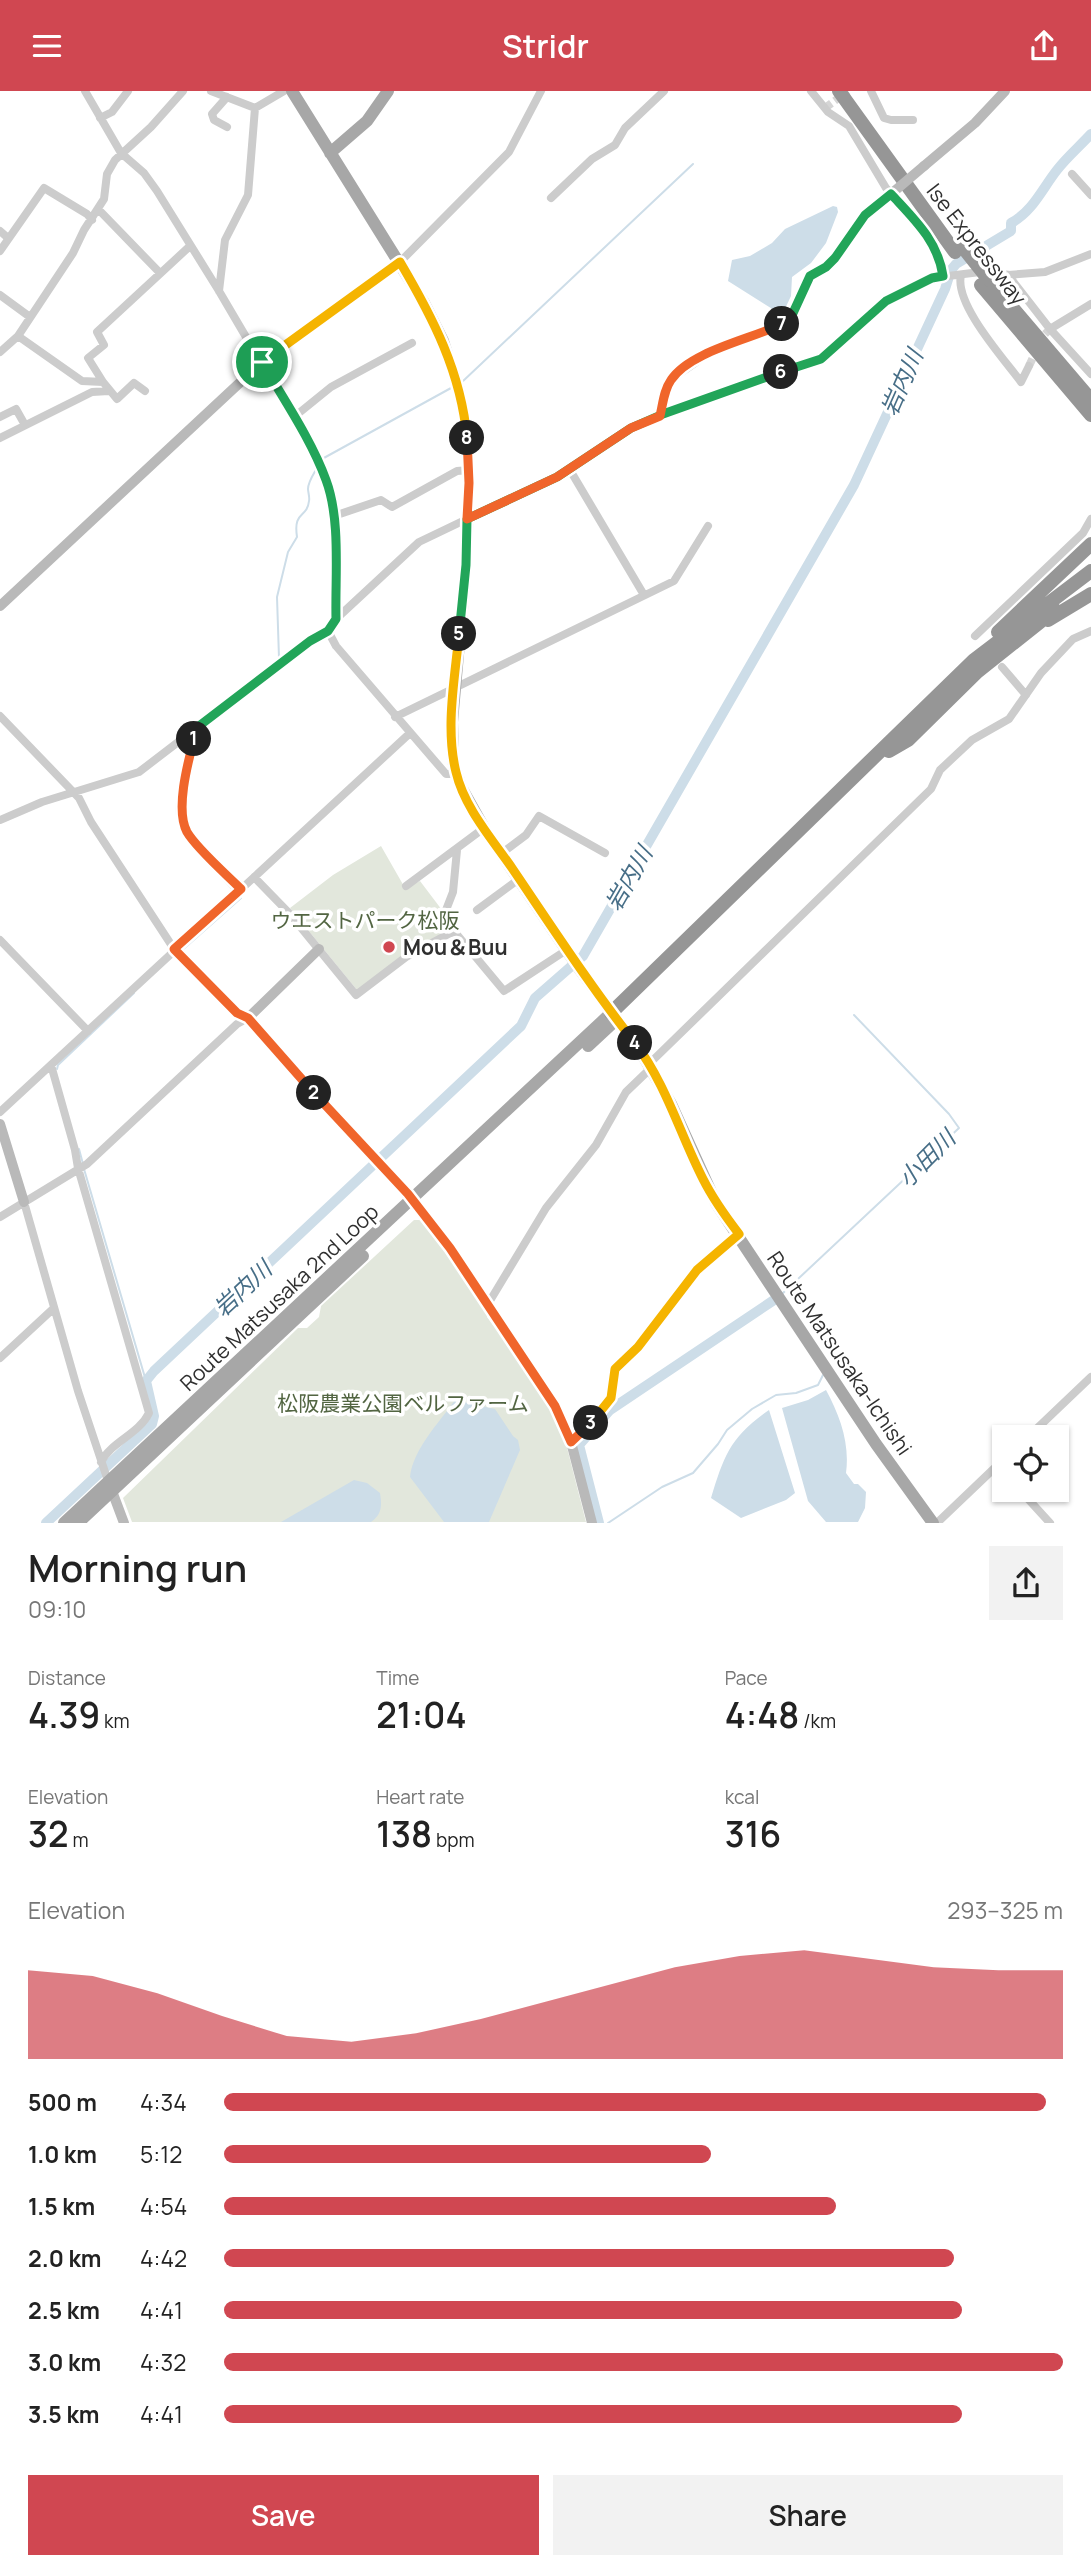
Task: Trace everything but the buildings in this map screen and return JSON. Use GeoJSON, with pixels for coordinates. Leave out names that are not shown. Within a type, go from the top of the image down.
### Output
{"type":"FeatureCollection","features":[{"type":"Feature","properties":{"kind":"highway","name":"Ise Expressway"},"geometry":{"type":"LineString","coordinates":[[839,91],[895,173],[985,282],[1091,400]]}},
{"type":"Feature","properties":{"kind":"highway","name":"Ise Expressway"},"geometry":{"type":"LineString","coordinates":[[850,91],[958,249]]}},
{"type":"Feature","properties":{"kind":"highway","name":"Ise Expressway"},"geometry":{"type":"LineString","coordinates":[[985,282],[1009,319],[1091,415]]}},
{"type":"Feature","properties":{"kind":"highway"},"geometry":{"type":"LineString","coordinates":[[1009,319],[1013,333],[1091,427]]}},
{"type":"Feature","properties":{"kind":"highway"},"geometry":{"type":"LineString","coordinates":[[614,1016],[974,660],[992,637],[1091,544]]}},
{"type":"Feature","properties":{"kind":"highway"},"geometry":{"type":"LineString","coordinates":[[974,660],[1091,571]]}},
{"type":"Feature","properties":{"kind":"highway"},"geometry":{"type":"LineString","coordinates":[[614,1016],[891,749],[908,740],[977,672],[1091,581]]}},
{"type":"Feature","properties":{"kind":"highway"},"geometry":{"type":"LineString","coordinates":[[1034,627],[1091,594]]}},
{"type":"Feature","properties":{"kind":"main road"},"geometry":{"type":"LineString","coordinates":[[292,91],[400,262],[435,324],[458,385],[466,425],[469,470],[466,565],[451,734],[456,775],[484,828],[571,959],[614,1016]]}},
{"type":"Feature","properties":{"kind":"main road"},"geometry":{"type":"LineString","coordinates":[[330,153],[367,121],[388,91]]}},
{"type":"Feature","properties":{"kind":"main road","name":"Route Matsusaka-Ichishi"},"geometry":{"type":"LineString","coordinates":[[614,1016],[650,1066],[671,1104],[716,1203],[876,1444],[935,1523]]}},
{"type":"Feature","properties":{"kind":"main road","name":"Route Matsusaka 2nd Loop"},"geometry":{"type":"LineString","coordinates":[[64,1523],[614,1016]]}},
{"type":"Feature","properties":{"kind":"main road","name":"Route Matsusaka 2nd Loop"},"geometry":{"type":"LineString","coordinates":[[78,1523],[109,1482]]}},
{"type":"Feature","properties":{"kind":"street"},"geometry":{"type":"LineString","coordinates":[[86,91],[121,153],[144,173],[219,291],[294,417],[326,479],[334,516],[336,619]]}},
{"type":"Feature","properties":{"kind":"street"},"geometry":{"type":"LineString","coordinates":[[100,118],[112,112],[128,91]]}},
{"type":"Feature","properties":{"kind":"street"},"geometry":{"type":"LineString","coordinates":[[0,352],[18,336],[73,253],[104,199],[107,174],[121,153],[151,127],[183,91]]}},
{"type":"Feature","properties":{"kind":"street"},"geometry":{"type":"LineString","coordinates":[[211,91],[255,108]]}},
{"type":"Feature","properties":{"kind":"street"},"geometry":{"type":"LineString","coordinates":[[255,108],[284,91]]}},
{"type":"Feature","properties":{"kind":"street"},"geometry":{"type":"LineString","coordinates":[[0,606],[262,362],[400,262],[509,152],[541,91]]}},
{"type":"Feature","properties":{"kind":"street"},"geometry":{"type":"LineString","coordinates":[[551,198],[592,159],[615,145],[625,128],[664,91]]}},
{"type":"Feature","properties":{"kind":"street"},"geometry":{"type":"LineString","coordinates":[[811,91],[828,112],[849,126],[891,194],[927,233],[941,263],[943,276]]}},
{"type":"Feature","properties":{"kind":"street"},"geometry":{"type":"LineString","coordinates":[[871,91],[884,118],[913,120]]}},
{"type":"Feature","properties":{"kind":"street"},"geometry":{"type":"LineString","coordinates":[[660,416],[665,391],[673,377],[705,355],[781,324],[793,313],[810,276],[835,258],[865,215],[975,123],[1005,91]]}},
{"type":"Feature","properties":{"kind":"street"},"geometry":{"type":"LineString","coordinates":[[227,97],[212,114],[214,120],[227,127]]}},
{"type":"Feature","properties":{"kind":"street"},"geometry":{"type":"LineString","coordinates":[[219,291],[225,240],[248,195],[255,108]]}},
{"type":"Feature","properties":{"kind":"street"},"geometry":{"type":"LineString","coordinates":[[1073,174],[1091,195]]}},
{"type":"Feature","properties":{"kind":"street"},"geometry":{"type":"LineString","coordinates":[[0,251],[44,188],[87,214],[92,220]]}},
{"type":"Feature","properties":{"kind":"street"},"geometry":{"type":"LineString","coordinates":[[98,209],[160,273]]}},
{"type":"Feature","properties":{"kind":"street"},"geometry":{"type":"LineString","coordinates":[[0,231],[8,238]]}},
{"type":"Feature","properties":{"kind":"street"},"geometry":{"type":"LineString","coordinates":[[145,391],[134,383],[117,399],[88,358],[104,345],[97,332],[190,246]]}},
{"type":"Feature","properties":{"kind":"street"},"geometry":{"type":"LineString","coordinates":[[0,820],[42,802],[139,772],[310,641],[328,631],[336,619],[419,542],[570,470],[631,428],[821,359],[886,301],[932,278],[988,271],[1008,275],[1045,272],[1091,254]]}},
{"type":"Feature","properties":{"kind":"street"},"geometry":{"type":"LineString","coordinates":[[961,275],[959,283],[962,296],[986,336],[1021,382],[1029,366]]}},
{"type":"Feature","properties":{"kind":"street"},"geometry":{"type":"LineString","coordinates":[[1008,275],[1050,329],[1091,374]]}},
{"type":"Feature","properties":{"kind":"street"},"geometry":{"type":"LineString","coordinates":[[0,295],[30,317]]}},
{"type":"Feature","properties":{"kind":"street"},"geometry":{"type":"LineString","coordinates":[[1050,329],[1091,304]]}},
{"type":"Feature","properties":{"kind":"street"},"geometry":{"type":"LineString","coordinates":[[18,336],[82,381],[103,382]]}},
{"type":"Feature","properties":{"kind":"street"},"geometry":{"type":"LineString","coordinates":[[294,417],[331,387],[412,343]]}},
{"type":"Feature","properties":{"kind":"street"},"geometry":{"type":"LineString","coordinates":[[0,438],[93,392],[109,391]]}},
{"type":"Feature","properties":{"kind":"street"},"geometry":{"type":"LineString","coordinates":[[0,417],[16,409],[25,425]]}},
{"type":"Feature","properties":{"kind":"street"},"geometry":{"type":"LineString","coordinates":[[334,516],[381,500],[391,507],[457,471],[469,470]]}},
{"type":"Feature","properties":{"kind":"street"},"geometry":{"type":"LineString","coordinates":[[570,470],[644,595]]}},
{"type":"Feature","properties":{"kind":"street"},"geometry":{"type":"LineString","coordinates":[[975,636],[1083,533],[1091,519]]}},
{"type":"Feature","properties":{"kind":"street"},"geometry":{"type":"LineString","coordinates":[[395,717],[674,581],[708,526]]}},
{"type":"Feature","properties":{"kind":"street"},"geometry":{"type":"LineString","coordinates":[[328,631],[335,646],[409,734],[446,774],[456,775]]}},
{"type":"Feature","properties":{"kind":"street"},"geometry":{"type":"LineString","coordinates":[[488,1304],[546,1208],[596,1145],[632,1084],[931,789],[940,770],[972,740],[1009,719],[1041,673],[1073,639],[1091,631]]}},
{"type":"Feature","properties":{"kind":"street"},"geometry":{"type":"LineString","coordinates":[[1002,667],[1026,695]]}},
{"type":"Feature","properties":{"kind":"street"},"geometry":{"type":"LineString","coordinates":[[0,716],[75,792],[91,822],[177,952],[237,1013],[248,1018],[415,1202],[450,1248],[555,1406],[571,1442],[592,1523]]}},
{"type":"Feature","properties":{"kind":"street"},"geometry":{"type":"LineString","coordinates":[[194,730],[182,808],[183,821],[190,836],[238,892]]}},
{"type":"Feature","properties":{"kind":"street"},"geometry":{"type":"LineString","coordinates":[[0,1112],[177,952],[409,734]]}},
{"type":"Feature","properties":{"kind":"street"},"geometry":{"type":"LineString","coordinates":[[502,853],[526,835],[539,817],[605,853]]}},
{"type":"Feature","properties":{"kind":"street"},"geometry":{"type":"LineString","coordinates":[[406,886],[484,828]]}},
{"type":"Feature","properties":{"kind":"street"},"geometry":{"type":"LineString","coordinates":[[457,850],[454,884],[446,910],[454,931],[504,991],[571,959]]}},
{"type":"Feature","properties":{"kind":"street"},"geometry":{"type":"LineString","coordinates":[[254,877],[289,913],[356,995],[406,957],[454,931]]}},
{"type":"Feature","properties":{"kind":"street"},"geometry":{"type":"LineString","coordinates":[[477,910],[519,879]]}},
{"type":"Feature","properties":{"kind":"street"},"geometry":{"type":"LineString","coordinates":[[0,940],[88,1031]]}},
{"type":"Feature","properties":{"kind":"street"},"geometry":{"type":"LineString","coordinates":[[0,1217],[81,1167],[237,1024],[248,1018],[319,949]]}},
{"type":"Feature","properties":{"kind":"street"},"geometry":{"type":"LineString","coordinates":[[51,1065],[149,1413],[145,1421],[110,1451],[101,1463]]}},
{"type":"Feature","properties":{"kind":"street"},"geometry":{"type":"LineString","coordinates":[[0,1124],[101,1463],[124,1523]]}},
{"type":"Feature","properties":{"kind":"street"},"geometry":{"type":"LineString","coordinates":[[571,1442],[605,1408],[611,1398],[615,1369],[638,1347],[697,1270],[739,1234]]}},
{"type":"Feature","properties":{"kind":"street"},"geometry":{"type":"LineString","coordinates":[[0,1358],[54,1308]]}},
{"type":"Feature","properties":{"kind":"street"},"geometry":{"type":"LineString","coordinates":[[1041,1425],[1091,1377]]}},
{"type":"Feature","properties":{"kind":"street"},"geometry":{"type":"LineString","coordinates":[[935,1523],[992,1471]]}},
{"type":"Feature","properties":{"kind":"street"},"geometry":{"type":"LineString","coordinates":[[1031,1502],[1050,1523]]}},
{"type":"Feature","properties":{"kind":"green space","name":"ウエストパーク松阪"},"geometry":{"type":"Polygon","coordinates":[[[381,846],[405,888],[420,881],[445,914],[451,927],[448,932],[357,990],[290,908],[333,875],[381,846]]]}},
{"type":"Feature","properties":{"kind":"green space","name":"松阪農業公園ベルファーム"},"geometry":{"type":"Polygon","coordinates":[[[414,1220],[420,1220],[488,1313],[487,1317],[493,1325],[498,1325],[554,1413],[564,1436],[586,1522],[132,1522],[123,1498],[298,1328],[307,1328],[319,1317],[321,1306],[414,1220]]]}},
{"type":"Feature","properties":{"kind":"shaded area"},"geometry":{"type":"Polygon","coordinates":[[[833,206],[837,207],[838,212],[826,243],[811,263],[792,277],[791,296],[782,315],[728,281],[732,260],[750,256],[772,243],[785,229],[833,206]]]}},
{"type":"Feature","properties":{"kind":"shaded area"},"geometry":{"type":"Polygon","coordinates":[[[826,1390],[843,1430],[847,1451],[846,1473],[854,1484],[858,1484],[866,1492],[865,1508],[858,1522],[826,1522],[808,1501],[782,1408],[808,1400],[826,1390]]]}},
{"type":"Feature","properties":{"kind":"shaded area"},"geometry":{"type":"Polygon","coordinates":[[[455,1400],[495,1409],[518,1440],[520,1450],[489,1522],[444,1522],[410,1477],[421,1446],[455,1400]]]}},
{"type":"Feature","properties":{"kind":"shaded area"},"geometry":{"type":"Polygon","coordinates":[[[769,1410],[795,1493],[786,1500],[741,1518],[711,1498],[730,1448],[745,1429],[769,1410]]]}},
{"type":"Feature","properties":{"kind":"shaded area"},"geometry":{"type":"Polygon","coordinates":[[[354,1480],[367,1483],[380,1493],[380,1509],[371,1522],[281,1522],[354,1480]]]}},
{"type":"Feature","properties":{"kind":"waterway","name":"岩内川"},"geometry":{"type":"LineString","coordinates":[[46,1523],[152,1424],[154,1416],[146,1381],[154,1371],[521,1026],[535,998],[583,956],[854,485],[945,289],[951,270],[956,264],[1011,231],[1011,223],[1031,206],[1061,165],[1091,134]]}},
{"type":"Feature","properties":{"kind":"waterway"},"geometry":{"type":"LineString","coordinates":[[462,382],[693,164]]}},
{"type":"Feature","properties":{"kind":"waterway"},"geometry":{"type":"LineString","coordinates":[[322,459],[451,388]]}},
{"type":"Feature","properties":{"kind":"waterway"},"geometry":{"type":"LineString","coordinates":[[194,725],[279,658],[277,597],[288,552],[297,537],[297,523],[308,507],[309,484],[317,468]]}},
{"type":"Feature","properties":{"kind":"waterway"},"geometry":{"type":"LineString","coordinates":[[180,789],[178,821],[196,850]]}},
{"type":"Feature","properties":{"kind":"waterway"},"geometry":{"type":"LineString","coordinates":[[204,859],[234,891]]}},
{"type":"Feature","properties":{"kind":"waterway"},"geometry":{"type":"LineString","coordinates":[[180,952],[241,898],[238,895]]}},
{"type":"Feature","properties":{"kind":"waterway"},"geometry":{"type":"LineString","coordinates":[[57,1069],[58,1065],[134,993]]}},
{"type":"Feature","properties":{"kind":"waterway","name":"小田川"},"geometry":{"type":"LineString","coordinates":[[783,1293],[959,1128],[949,1114],[854,1015]]}},
{"type":"Feature","properties":{"kind":"waterway"},"geometry":{"type":"LineString","coordinates":[[79,1149],[83,1164]]}},
{"type":"Feature","properties":{"kind":"waterway"},"geometry":{"type":"LineString","coordinates":[[84,1169],[146,1381]]}},
{"type":"Feature","properties":{"kind":"waterway","name":"小田川"},"geometry":{"type":"LineString","coordinates":[[599,1523],[579,1445],[610,1410],[774,1300]]}},
{"type":"Feature","properties":{"kind":"waterway"},"geometry":{"type":"LineString","coordinates":[[608,1523],[662,1487],[693,1473],[727,1430],[752,1409],[776,1395],[796,1393],[818,1385],[823,1375]]}},
{"type":"Feature","properties":{"kind":"tunnel"},"geometry":{"type":"LineString","coordinates":[[825,108],[848,91]]}},
{"type":"Feature","properties":{"kind":"tunnel"},"geometry":{"type":"LineString","coordinates":[[1029,366],[1043,336],[1050,329]]}},
{"type":"Feature","properties":{"kind":"place","name":"Mou＆Buu"},"geometry":{"type":"Point","coordinates":[389,947]}},
{"type":"Feature","properties":{"kind":"route"},"geometry":{"type":"LineString","coordinates":[[262,362],[313,451],[328,483],[334,514],[336,619],[328,631],[310,641],[196,728],[188,760],[183,821],[190,836],[241,889],[174,949],[237,1013],[248,1018],[426,1216],[555,1406],[571,1442],[605,1408],[611,1398],[615,1369],[638,1347],[697,1270],[739,1234],[716,1203],[671,1104],[641,1052],[578,967],[484,828],[456,775],[451,734],[466,565],[467,519],[570,470],[631,428],[660,416],[663,414],[821,359],[830,354],[886,301],[932,278],[943,276],[941,263],[927,233],[891,194],[865,215],[835,258],[810,276],[793,313],[781,324],[705,355],[686,366],[673,377],[665,391],[660,416],[631,428],[590,457],[570,470],[557,477],[467,519],[469,459],[459,390],[439,332],[400,262],[262,362]]}}]}
